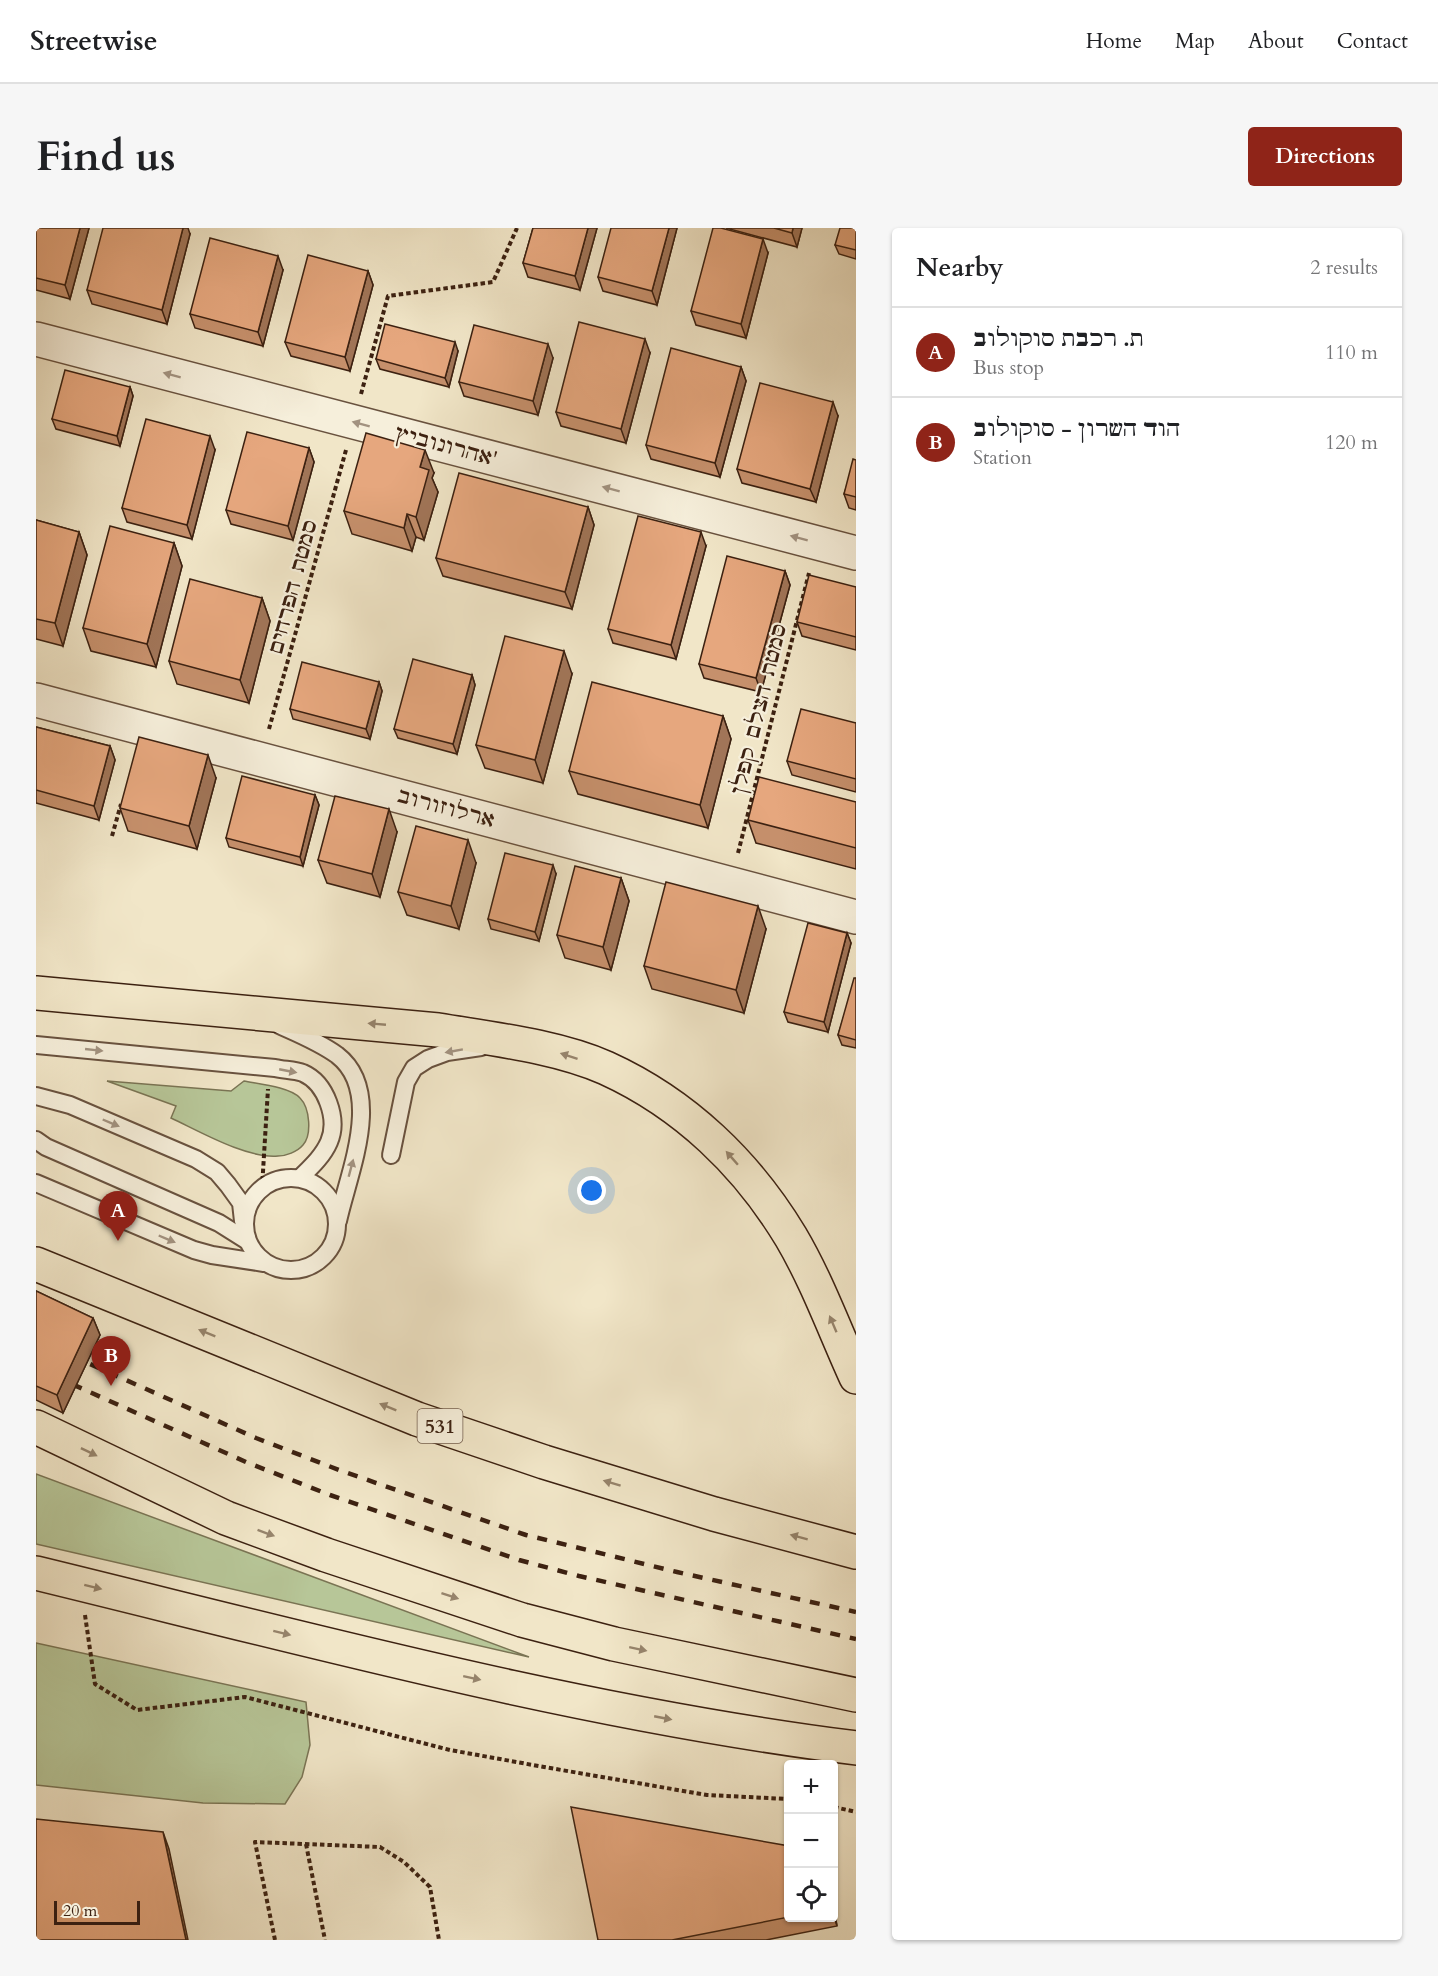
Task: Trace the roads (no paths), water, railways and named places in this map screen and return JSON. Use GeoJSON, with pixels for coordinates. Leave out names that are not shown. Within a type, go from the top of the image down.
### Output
{"type":"FeatureCollection","features":[{"type":"Feature","properties":{"kind":"highway"},"geometry":{"type":"LineString","coordinates":[[36,993],[438,1030],[554,1051],[604,1068],[649,1090],[694,1121],[728,1153],[762,1194],[791,1238],[820,1294],[856,1377]]}},
{"type":"Feature","properties":{"kind":"highway","name":"531"},"geometry":{"type":"LineString","coordinates":[[36,1264],[417,1419],[544,1462],[714,1514],[856,1552]]}},
{"type":"Feature","properties":{"kind":"highway"},"geometry":{"type":"LineString","coordinates":[[36,1426],[226,1518],[326,1555],[512,1617],[614,1644],[856,1695]]}},
{"type":"Feature","properties":{"kind":"highway"},"geometry":{"type":"LineString","coordinates":[[36,1573],[405,1664],[543,1694],[695,1724],[856,1748]]}},
{"type":"Feature","properties":{"kind":"street","name":"אהרונוביץ'"},"geometry":{"type":"LineString","coordinates":[[36,339],[856,553]]}},
{"type":"Feature","properties":{"kind":"street","name":"ארלוזורוב"},"geometry":{"type":"LineString","coordinates":[[36,700],[856,916]]}},
{"type":"Feature","properties":{"kind":"lane"},"geometry":{"type":"LineString","coordinates":[[254,1013],[313,1040],[339,1056],[358,1087],[362,1108],[358,1135],[337,1225]]}},
{"type":"Feature","properties":{"kind":"lane"},"geometry":{"type":"LineString","coordinates":[[391,1155],[406,1082],[414,1068],[428,1059],[447,1052],[511,1042]]}},
{"type":"Feature","properties":{"kind":"lane"},"geometry":{"type":"LineString","coordinates":[[36,1045],[303,1073],[316,1082],[329,1105],[332,1122],[330,1140],[321,1156],[300,1178]]}},
{"type":"Feature","properties":{"kind":"lane"},"geometry":{"type":"LineString","coordinates":[[36,1096],[70,1106],[203,1163],[217,1172],[241,1203],[245,1232],[254,1253],[264,1263]]}},
{"type":"Feature","properties":{"kind":"lane"},"geometry":{"type":"LineString","coordinates":[[36,1140],[46,1147],[219,1223],[245,1232]]}},
{"type":"Feature","properties":{"kind":"lane"},"geometry":{"type":"LineString","coordinates":[[36,1183],[194,1250],[264,1263],[278,1269],[297,1270],[310,1267],[323,1257],[332,1246],[337,1231],[336,1214],[330,1198],[316,1185],[291,1177],[271,1181],[256,1192],[247,1207],[245,1232]]}},
{"type":"Feature","properties":{"kind":"railway"},"geometry":{"type":"LineString","coordinates":[[72,1356],[256,1438],[339,1470],[526,1535],[856,1612]]}},
{"type":"Feature","properties":{"kind":"railway"},"geometry":{"type":"LineString","coordinates":[[36,1368],[246,1462],[330,1495],[519,1560],[579,1576],[856,1639]]}},
{"type":"Feature","properties":{"kind":"place","name":"ת. רכבת סוקולוב"},"geometry":{"type":"Point","coordinates":[118,1241]}},
{"type":"Feature","properties":{"kind":"place","name":"הוד השרון - סוקולוב"},"geometry":{"type":"Point","coordinates":[111,1386]}}]}
